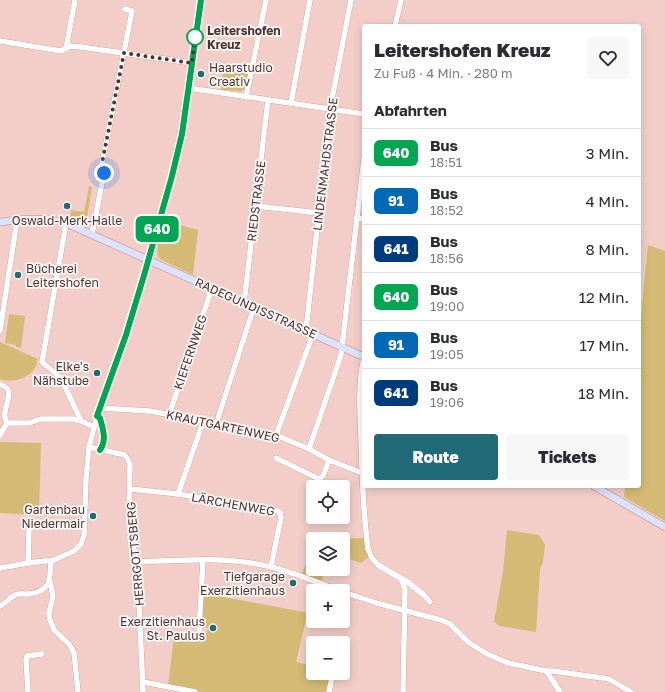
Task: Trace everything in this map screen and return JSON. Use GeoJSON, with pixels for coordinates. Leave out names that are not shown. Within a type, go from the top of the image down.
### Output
{"type":"FeatureCollection","features":[{"type":"Feature","properties":{"kind":"street"},"geometry":{"type":"LineString","coordinates":[[66,48],[75,0]]}},
{"type":"Feature","properties":{"kind":"street"},"geometry":{"type":"LineString","coordinates":[[0,568],[51,561],[74,551],[81,544],[84,535],[89,447],[100,408],[126,335],[149,260],[179,149],[201,0]]}},
{"type":"Feature","properties":{"kind":"street"},"geometry":{"type":"LineString","coordinates":[[246,97],[266,0]]}},
{"type":"Feature","properties":{"kind":"street"},"geometry":{"type":"LineString","coordinates":[[291,103],[310,0]]}},
{"type":"Feature","properties":{"kind":"street","name":"LINDENMAHDSTRASSE"},"geometry":{"type":"LineString","coordinates":[[306,330],[330,108],[351,0]]}},
{"type":"Feature","properties":{"kind":"street"},"geometry":{"type":"LineString","coordinates":[[395,24],[401,0]]}},
{"type":"Feature","properties":{"kind":"street"},"geometry":{"type":"LineString","coordinates":[[92,234],[104,173],[102,163],[132,11],[125,9]]}},
{"type":"Feature","properties":{"kind":"street"},"geometry":{"type":"LineString","coordinates":[[0,41],[61,51],[73,46],[192,63]]}},
{"type":"Feature","properties":{"kind":"street"},"geometry":{"type":"LineString","coordinates":[[188,88],[362,114]]}},
{"type":"Feature","properties":{"kind":"street","name":"RIEDSTRASSE"},"geometry":{"type":"LineString","coordinates":[[244,303],[268,100]]}},
{"type":"Feature","properties":{"kind":"street"},"geometry":{"type":"LineString","coordinates":[[310,449],[341,355],[362,173]]}},
{"type":"Feature","properties":{"kind":"street"},"geometry":{"type":"LineString","coordinates":[[256,206],[319,213]]}},
{"type":"Feature","properties":{"kind":"street","name":"RADEGUNDISSTRASSE"},"geometry":{"type":"LineString","coordinates":[[0,222],[42,218],[66,223],[362,356]]}},
{"type":"Feature","properties":{"kind":"street"},"geometry":{"type":"LineString","coordinates":[[356,218],[362,219]]}},
{"type":"Feature","properties":{"kind":"street"},"geometry":{"type":"LineString","coordinates":[[0,331],[17,220]]}},
{"type":"Feature","properties":{"kind":"street"},"geometry":{"type":"LineString","coordinates":[[66,223],[42,362],[61,378],[81,421]]}},
{"type":"Feature","properties":{"kind":"street","name":"KIEFERNWEG"},"geometry":{"type":"LineString","coordinates":[[169,415],[212,288]]}},
{"type":"Feature","properties":{"kind":"street"},"geometry":{"type":"LineString","coordinates":[[216,424],[254,307]]}},
{"type":"Feature","properties":{"kind":"street"},"geometry":{"type":"LineString","coordinates":[[276,435],[313,334]]}},
{"type":"Feature","properties":{"kind":"street"},"geometry":{"type":"LineString","coordinates":[[362,367],[360,413],[362,473]]}},
{"type":"Feature","properties":{"kind":"street"},"geometry":{"type":"LineString","coordinates":[[0,384],[6,387],[9,392],[4,419],[7,423]]}},
{"type":"Feature","properties":{"kind":"street","name":"KRAUTGARTENWEG"},"geometry":{"type":"LineString","coordinates":[[100,408],[139,409],[276,435],[310,449],[329,460],[362,473]]}},
{"type":"Feature","properties":{"kind":"street"},"geometry":{"type":"LineString","coordinates":[[7,423],[28,423],[41,419],[73,419],[94,427]]}},
{"type":"Feature","properties":{"kind":"street"},"geometry":{"type":"LineString","coordinates":[[178,494],[203,422]]}},
{"type":"Feature","properties":{"kind":"street"},"geometry":{"type":"LineString","coordinates":[[0,435],[7,423]]}},
{"type":"Feature","properties":{"kind":"street","name":"HERRGOTTSBERG"},"geometry":{"type":"LineString","coordinates":[[89,447],[125,455],[130,464],[129,511],[136,562],[141,631],[143,692]]}},
{"type":"Feature","properties":{"kind":"street"},"geometry":{"type":"LineString","coordinates":[[276,458],[319,479],[323,476],[329,460]]}},
{"type":"Feature","properties":{"kind":"street"},"geometry":{"type":"LineString","coordinates":[[363,488],[368,549],[372,558],[378,565],[418,590],[430,602]]}},
{"type":"Feature","properties":{"kind":"street"},"geometry":{"type":"LineString","coordinates":[[597,488],[665,527]]}},
{"type":"Feature","properties":{"kind":"street","name":"LÄRCHENWEG"},"geometry":{"type":"LineString","coordinates":[[130,489],[178,494],[278,510],[281,517],[271,567]]}},
{"type":"Feature","properties":{"kind":"street"},"geometry":{"type":"LineString","coordinates":[[28,563],[29,530]]}},
{"type":"Feature","properties":{"kind":"street"},"geometry":{"type":"LineString","coordinates":[[199,630],[203,560]]}},
{"type":"Feature","properties":{"kind":"street"},"geometry":{"type":"LineString","coordinates":[[136,562],[225,560],[271,567],[321,584]]}},
{"type":"Feature","properties":{"kind":"street"},"geometry":{"type":"LineString","coordinates":[[51,561],[50,581],[53,596],[49,613],[50,620],[54,630],[69,644],[74,653],[78,692]]}},
{"type":"Feature","properties":{"kind":"street"},"geometry":{"type":"LineString","coordinates":[[401,578],[405,590],[403,692]]}},
{"type":"Feature","properties":{"kind":"street"},"geometry":{"type":"LineString","coordinates":[[0,606],[6,604],[15,595],[36,593],[45,588],[50,581]]}},
{"type":"Feature","properties":{"kind":"street"},"geometry":{"type":"LineString","coordinates":[[350,594],[404,611],[441,620],[450,624],[468,642],[487,654],[508,663],[546,672],[553,670],[609,679],[631,692]]}},
{"type":"Feature","properties":{"kind":"street"},"geometry":{"type":"LineString","coordinates":[[28,692],[27,656],[42,654]]}},
{"type":"Feature","properties":{"kind":"street"},"geometry":{"type":"LineString","coordinates":[[546,672],[560,692]]}},
{"type":"Feature","properties":{"kind":"street"},"geometry":{"type":"LineString","coordinates":[[329,692],[332,680]]}},
{"type":"Feature","properties":{"kind":"street"},"geometry":{"type":"LineString","coordinates":[[142,682],[195,692]]}},
{"type":"Feature","properties":{"kind":"shaded area"},"geometry":{"type":"Polygon","coordinates":[[[224,65],[249,69],[245,88],[242,91],[221,90],[224,65]]]}},
{"type":"Feature","properties":{"kind":"shaded area"},"geometry":{"type":"Polygon","coordinates":[[[89,186],[92,187],[86,224],[70,218],[71,210],[84,212],[89,186]]]}},
{"type":"Feature","properties":{"kind":"shaded area"},"geometry":{"type":"Polygon","coordinates":[[[165,221],[198,230],[193,275],[160,259],[157,251],[160,235],[165,221]]]}},
{"type":"Feature","properties":{"kind":"shaded area"},"geometry":{"type":"Polygon","coordinates":[[[648,245],[665,251],[665,521],[624,497],[625,488],[641,488],[641,317],[648,245]]]}},
{"type":"Feature","properties":{"kind":"shaded area"},"geometry":{"type":"Polygon","coordinates":[[[9,314],[25,316],[21,348],[16,347],[16,345],[5,343],[9,314]]]}},
{"type":"Feature","properties":{"kind":"shaded area"},"geometry":{"type":"Polygon","coordinates":[[[0,342],[38,359],[36,367],[32,372],[15,380],[10,381],[0,379],[0,342]]]}},
{"type":"Feature","properties":{"kind":"shaded area"},"geometry":{"type":"Polygon","coordinates":[[[0,442],[41,443],[39,515],[0,513],[0,442]]]}},
{"type":"Feature","properties":{"kind":"shaded area"},"geometry":{"type":"Polygon","coordinates":[[[507,530],[539,535],[545,545],[543,562],[540,569],[536,632],[500,626],[494,622],[503,572],[507,530]]]}},
{"type":"Feature","properties":{"kind":"shaded area"},"geometry":{"type":"Polygon","coordinates":[[[366,538],[370,556],[361,563],[350,559],[350,539],[366,538]]]}},
{"type":"Feature","properties":{"kind":"shaded area"},"geometry":{"type":"Polygon","coordinates":[[[306,564],[306,576],[324,576],[321,583],[301,576],[306,564]]]}},
{"type":"Feature","properties":{"kind":"shaded area"},"geometry":{"type":"Polygon","coordinates":[[[202,593],[306,612],[306,620],[296,662],[306,664],[306,680],[329,680],[326,692],[201,692],[168,685],[174,638],[194,642],[195,633],[205,636],[208,629],[201,622],[202,593]]]}},
{"type":"Feature","properties":{"kind":"bus line","name":"640"},"geometry":{"type":"LineString","coordinates":[[100,450],[103,445],[104,438],[100,418],[97,416],[126,335],[179,149],[201,0]]}},
{"type":"Feature","properties":{"kind":"place","name":"Leitershofen Kreuz"},"geometry":{"type":"Point","coordinates":[195,37]}},
{"type":"Feature","properties":{"kind":"place","name":"Haarstudio Creativ"},"geometry":{"type":"Point","coordinates":[201,74]}},
{"type":"Feature","properties":{"kind":"place","name":"Oswald-Merk-Halle"},"geometry":{"type":"Point","coordinates":[67,206]}},
{"type":"Feature","properties":{"kind":"place","name":"Bücherei Leitershofen"},"geometry":{"type":"Point","coordinates":[18,275]}},
{"type":"Feature","properties":{"kind":"place","name":"Elke's Nähstube"},"geometry":{"type":"Point","coordinates":[97,373]}},
{"type":"Feature","properties":{"kind":"place","name":"Gartenbau Niedermair"},"geometry":{"type":"Point","coordinates":[93,516]}},
{"type":"Feature","properties":{"kind":"place","name":"Tiefgarage Exerzitienhaus"},"geometry":{"type":"Point","coordinates":[293,583]}},
{"type":"Feature","properties":{"kind":"place","name":"Exerzitienhaus St. Paulus"},"geometry":{"type":"Point","coordinates":[213,628]}},
{"type":"Feature","properties":{"kind":"route"},"geometry":{"type":"LineString","coordinates":[[104,173],[102,163],[124,53],[192,63],[195,37]]}}]}
